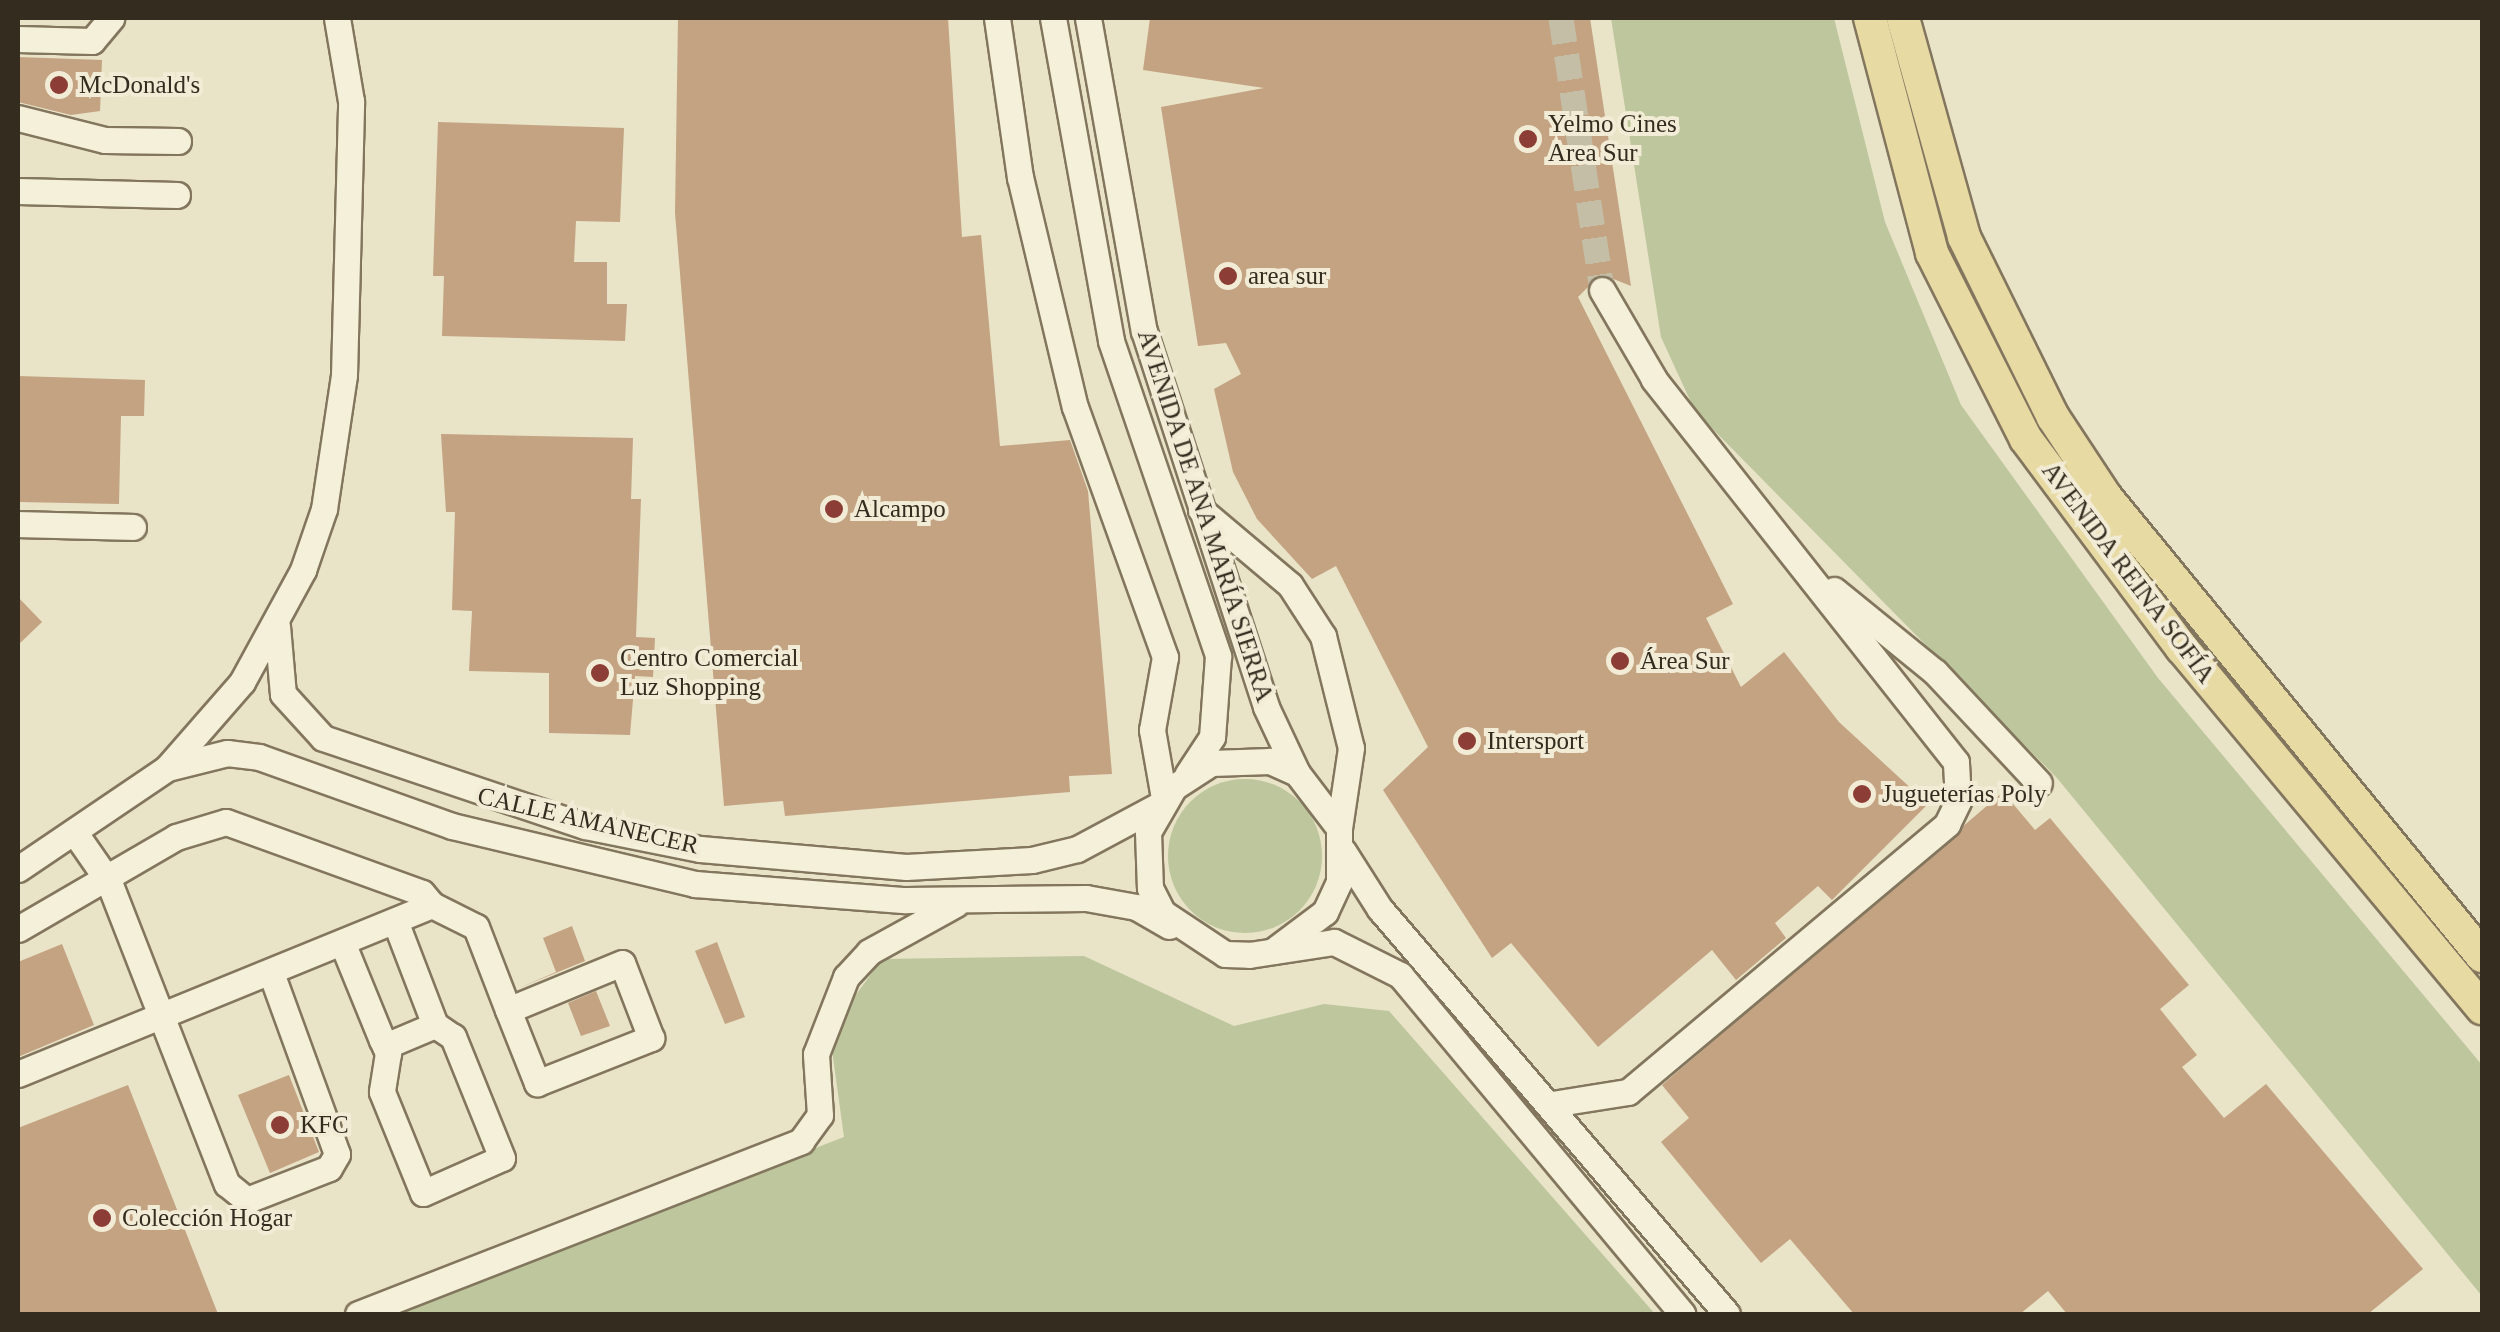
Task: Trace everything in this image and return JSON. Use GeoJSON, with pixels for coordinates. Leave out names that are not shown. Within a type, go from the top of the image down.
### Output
{"type":"FeatureCollection","features":[{"type":"Feature","properties":{"kind":"main road","name":"AVENIDA REINA SOFÍA"},"geometry":{"type":"LineString","coordinates":[[1870,18],[1932,253],[2026,439],[2182,648],[2482,1008]]}},
{"type":"Feature","properties":{"kind":"main road","name":"AVENIDA REINA SOFÍA"},"geometry":{"type":"LineString","coordinates":[[1902,18],[1964,237],[2052,417],[2105,496],[2482,956]]}},
{"type":"Feature","properties":{"kind":"street"},"geometry":{"type":"LineString","coordinates":[[18,39],[92,41],[111,18]]}},
{"type":"Feature","properties":{"kind":"street"},"geometry":{"type":"LineString","coordinates":[[18,868],[77,836],[167,768],[276,626],[324,509],[344,374],[351,101],[338,18]]}},
{"type":"Feature","properties":{"kind":"street"},"geometry":{"type":"LineString","coordinates":[[997,18],[1020,177],[1074,407],[1164,658],[1152,730],[1162,802],[1148,874],[1182,934],[1226,954],[1334,942],[1400,976],[1682,1314]]}},
{"type":"Feature","properties":{"kind":"street","name":"AVENIDA DE ANA MARÍA SIERRA"},"geometry":{"type":"LineString","coordinates":[[1053,18],[1111,341],[1218,656],[1212,738],[1162,802]]}},
{"type":"Feature","properties":{"kind":"street","name":"AVENIDA DE ANA MARÍA SIERRA"},"geometry":{"type":"LineString","coordinates":[[1088,18],[1119,223],[1200,510],[1298,773],[1380,908],[1552,1104],[1728,1314]]}},
{"type":"Feature","properties":{"kind":"street"},"geometry":{"type":"LineString","coordinates":[[18,118],[105,140],[178,141]]}},
{"type":"Feature","properties":{"kind":"street"},"geometry":{"type":"LineString","coordinates":[[18,191],[176,195]]}},
{"type":"Feature","properties":{"kind":"street"},"geometry":{"type":"LineString","coordinates":[[1552,1104],[1628,1092],[1947,824],[1958,801],[1956,762],[1822,582],[1712,457],[1602,290]]}},
{"type":"Feature","properties":{"kind":"street"},"geometry":{"type":"LineString","coordinates":[[1200,510],[1290,586],[1324,636],[1351,748],[1341,839],[1325,912],[1273,951]]}},
{"type":"Feature","properties":{"kind":"street"},"geometry":{"type":"LineString","coordinates":[[18,524],[133,526]]}},
{"type":"Feature","properties":{"kind":"street"},"geometry":{"type":"LineString","coordinates":[[1822,582],[1870,612],[2039,782]]}},
{"type":"Feature","properties":{"kind":"street","name":"CALLE AMANECER"},"geometry":{"type":"LineString","coordinates":[[276,626],[283,694],[323,738],[468,794],[604,830],[700,849],[906,867],[1032,860],[1077,849],[1162,802]]}},
{"type":"Feature","properties":{"kind":"street","name":"CALLE AMANECER"},"geometry":{"type":"LineString","coordinates":[[167,768],[226,753],[260,757],[452,826],[695,884],[965,899],[1086,898],[1136,907],[1182,934]]}},
{"type":"Feature","properties":{"kind":"street","name":"AVENIDA DE ANA MARÍA SIERRA"},"geometry":{"type":"LineString","coordinates":[[1185,777],[1240,758],[1298,773]]}},
{"type":"Feature","properties":{"kind":"street"},"geometry":{"type":"LineString","coordinates":[[18,929],[109,882],[155,851],[226,822],[422,893],[432,905],[476,927],[508,1010],[537,1083],[651,1038],[622,964],[508,1010]]}},
{"type":"Feature","properties":{"kind":"street"},"geometry":{"type":"LineString","coordinates":[[77,836],[109,882],[234,1195],[247,1200],[298,1183],[337,1154],[272,975]]}},
{"type":"Feature","properties":{"kind":"street"},"geometry":{"type":"LineString","coordinates":[[358,1314],[801,1142],[820,1115],[816,1054],[846,977],[895,935],[965,899]]}},
{"type":"Feature","properties":{"kind":"street"},"geometry":{"type":"LineString","coordinates":[[18,1074],[397,926],[432,905]]}},
{"type":"Feature","properties":{"kind":"street"},"geometry":{"type":"LineString","coordinates":[[344,947],[385,1046],[382,1092],[423,1193],[502,1158],[453,1037],[436,1025],[397,926]]}},
{"type":"Feature","properties":{"kind":"street"},"geometry":{"type":"LineString","coordinates":[[385,1046],[436,1025]]}},
{"type":"Feature","properties":{"kind":"green space"},"geometry":{"type":"Polygon","coordinates":[[[1611,18],[1834,18],[1885,222],[1961,405],[2158,678],[2482,1065],[2482,1296],[2057,778],[1695,411],[1661,337],[1611,18]]]}},
{"type":"Feature","properties":{"kind":"green space"},"geometry":{"type":"Polygon","coordinates":[[[1245,779],[1274,785],[1299,802],[1316,827],[1322,856],[1316,885],[1299,910],[1274,927],[1245,933],[1216,927],[1191,910],[1174,885],[1168,856],[1174,827],[1191,802],[1216,785],[1245,779]]]}},
{"type":"Feature","properties":{"kind":"green space"},"geometry":{"type":"Polygon","coordinates":[[[1084,956],[1234,1026],[1324,1004],[1389,1011],[1655,1314],[387,1314],[844,1137],[832,1050],[847,1007],[882,959],[1084,956]]]}},
{"type":"Feature","properties":{"kind":"building"},"geometry":{"type":"Polygon","coordinates":[[[678,18],[948,18],[962,237],[981,235],[1000,446],[1070,440],[1088,491],[1112,774],[1069,776],[1070,792],[785,816],[783,801],[724,806],[675,213],[678,18]]]}},
{"type":"Feature","properties":{"kind":"building"},"geometry":{"type":"Polygon","coordinates":[[[1150,18],[1590,18],[1631,286],[1601,274],[1578,297],[1733,604],[1706,618],[1741,687],[1784,652],[1839,722],[1928,804],[1832,900],[1818,886],[1775,923],[1786,938],[1736,980],[1712,950],[1598,1047],[1511,943],[1492,958],[1383,790],[1428,747],[1336,566],[1312,579],[1257,519],[1233,472],[1214,389],[1241,374],[1226,343],[1198,346],[1161,107],[1264,88],[1143,70],[1150,18]]]}},
{"type":"Feature","properties":{"kind":"building","name":"McDonald's"},"geometry":{"type":"Polygon","coordinates":[[[18,57],[102,60],[100,111],[71,115],[18,102],[18,57]]]}},
{"type":"Feature","properties":{"kind":"building"},"geometry":{"type":"Polygon","coordinates":[[[438,122],[624,128],[620,222],[576,221],[574,262],[607,262],[607,304],[627,304],[625,341],[442,336],[444,276],[433,276],[438,122]]]}},
{"type":"Feature","properties":{"kind":"building"},"geometry":{"type":"Polygon","coordinates":[[[18,376],[145,380],[144,416],[121,416],[119,504],[18,502],[18,376]]]}},
{"type":"Feature","properties":{"kind":"building"},"geometry":{"type":"Polygon","coordinates":[[[441,434],[633,438],[631,499],[641,499],[636,637],[655,638],[653,677],[635,676],[630,735],[549,733],[549,673],[469,671],[472,611],[452,610],[455,512],[446,512],[441,434]]]}},
{"type":"Feature","properties":{"kind":"building"},"geometry":{"type":"Polygon","coordinates":[[[18,597],[42,622],[18,645],[18,597]]]}},
{"type":"Feature","properties":{"kind":"building"},"geometry":{"type":"Polygon","coordinates":[[[2003,792],[2035,830],[2050,818],[2189,985],[2160,1009],[2197,1055],[2182,1067],[2224,1118],[2266,1084],[2423,1269],[2368,1314],[2067,1314],[2048,1291],[2020,1314],[1854,1314],[1790,1239],[1761,1263],[1661,1142],[1689,1118],[1662,1085],[2003,792]]]}},
{"type":"Feature","properties":{"kind":"building"},"geometry":{"type":"Polygon","coordinates":[[[572,926],[585,961],[519,988],[556,972],[543,938],[572,926]]]}},
{"type":"Feature","properties":{"kind":"building"},"geometry":{"type":"Polygon","coordinates":[[[717,942],[745,1017],[725,1024],[695,951],[717,942]]]}},
{"type":"Feature","properties":{"kind":"building"},"geometry":{"type":"Polygon","coordinates":[[[62,944],[94,1025],[18,1057],[18,962],[62,944]]]}},
{"type":"Feature","properties":{"kind":"building"},"geometry":{"type":"Polygon","coordinates":[[[596,991],[610,1026],[581,1036],[568,1003],[596,991]]]}},
{"type":"Feature","properties":{"kind":"building","name":"KFC"},"geometry":{"type":"Polygon","coordinates":[[[289,1075],[319,1152],[270,1173],[238,1095],[289,1075]]]}},
{"type":"Feature","properties":{"kind":"building"},"geometry":{"type":"Polygon","coordinates":[[[128,1085],[218,1314],[18,1314],[18,1128],[128,1085]]]}},
{"type":"Feature","properties":{"kind":"tunnel"},"geometry":{"type":"LineString","coordinates":[[1561,18],[1602,290]]}},
{"type":"Feature","properties":{"kind":"place","name":"McDonald's"},"geometry":{"type":"Point","coordinates":[59,85]}},
{"type":"Feature","properties":{"kind":"place","name":"Yelmo Cines Area Sur"},"geometry":{"type":"Point","coordinates":[1528,139]}},
{"type":"Feature","properties":{"kind":"place","name":"area sur"},"geometry":{"type":"Point","coordinates":[1228,276]}},
{"type":"Feature","properties":{"kind":"place","name":"Alcampo"},"geometry":{"type":"Point","coordinates":[834,509]}},
{"type":"Feature","properties":{"kind":"place","name":"Área Sur"},"geometry":{"type":"Point","coordinates":[1620,661]}},
{"type":"Feature","properties":{"kind":"place","name":"Centro Comercial Luz Shopping"},"geometry":{"type":"Point","coordinates":[600,673]}},
{"type":"Feature","properties":{"kind":"place","name":"Intersport"},"geometry":{"type":"Point","coordinates":[1467,741]}},
{"type":"Feature","properties":{"kind":"place","name":"Jugueterías Poly"},"geometry":{"type":"Point","coordinates":[1862,794]}},
{"type":"Feature","properties":{"kind":"place","name":"KFC"},"geometry":{"type":"Point","coordinates":[280,1125]}},
{"type":"Feature","properties":{"kind":"place","name":"Colección Hogar"},"geometry":{"type":"Point","coordinates":[102,1218]}}]}
